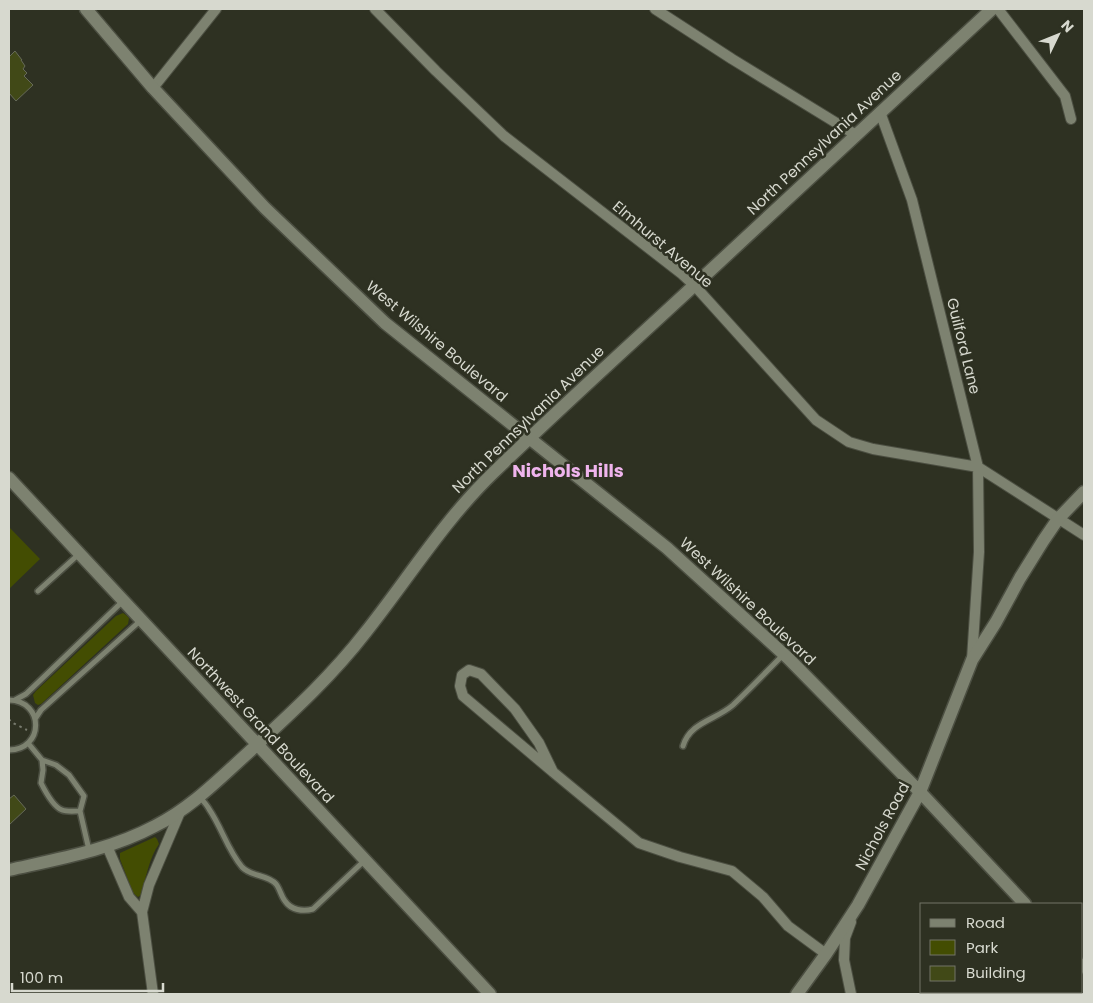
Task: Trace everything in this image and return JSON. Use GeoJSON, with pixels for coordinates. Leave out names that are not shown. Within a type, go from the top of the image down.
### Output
{"type":"FeatureCollection","features":[{"type":"Feature","properties":{"kind":"street","name":"West Wilshire Boulevard"},"geometry":{"type":"LineString","coordinates":[[86,9],[152,88],[265,208],[386,323],[667,548],[784,654],[920,792],[1024,903]]}},
{"type":"Feature","properties":{"kind":"street"},"geometry":{"type":"LineString","coordinates":[[152,88],[216,9]]}},
{"type":"Feature","properties":{"kind":"street","name":"Elmhurst Avenue"},"geometry":{"type":"LineString","coordinates":[[374,9],[504,136],[694,285],[816,420],[850,442],[873,449],[978,467]]}},
{"type":"Feature","properties":{"kind":"street"},"geometry":{"type":"LineString","coordinates":[[655,9],[856,135]]}},
{"type":"Feature","properties":{"kind":"street","name":"North Pennsylvania Avenue"},"geometry":{"type":"LineString","coordinates":[[9,870],[90,851],[132,837],[180,812],[200,797],[301,704],[334,670],[402,586],[426,551],[466,500],[636,338],[992,9]]}},
{"type":"Feature","properties":{"kind":"street"},"geometry":{"type":"LineString","coordinates":[[998,9],[1065,96],[1071,118]]}},
{"type":"Feature","properties":{"kind":"street","name":"Guilford Lane"},"geometry":{"type":"LineString","coordinates":[[880,112],[912,200],[978,467]]}},
{"type":"Feature","properties":{"kind":"street"},"geometry":{"type":"LineString","coordinates":[[978,467],[1084,535]]}},
{"type":"Feature","properties":{"kind":"street","name":"Nichols Road"},"geometry":{"type":"LineString","coordinates":[[972,660],[979,552],[978,467]]}},
{"type":"Feature","properties":{"kind":"street","name":"Northwest Grand Boulevard"},"geometry":{"type":"LineString","coordinates":[[9,478],[490,994]]}},
{"type":"Feature","properties":{"kind":"street","name":"Nichols Road"},"geometry":{"type":"LineString","coordinates":[[797,994],[858,905],[920,792],[972,660],[996,622],[1020,578],[1058,519],[1084,492]]}},
{"type":"Feature","properties":{"kind":"street"},"geometry":{"type":"LineString","coordinates":[[553,772],[539,744],[515,709],[481,674],[469,670],[462,675],[460,686],[463,696],[553,772],[639,843],[680,857],[732,871],[763,896],[788,926],[826,954]]}},
{"type":"Feature","properties":{"kind":"street"},"geometry":{"type":"LineString","coordinates":[[153,994],[142,912],[149,884],[180,812]]}},
{"type":"Feature","properties":{"kind":"street"},"geometry":{"type":"LineString","coordinates":[[107,846],[129,897],[142,912]]}},
{"type":"Feature","properties":{"kind":"street"},"geometry":{"type":"LineString","coordinates":[[851,994],[844,960],[845,938],[858,905]]}},
{"type":"Feature","properties":{"kind":"lane"},"geometry":{"type":"LineString","coordinates":[[38,591],[79,553]]}},
{"type":"Feature","properties":{"kind":"lane"},"geometry":{"type":"LineString","coordinates":[[12,700],[26,694],[124,601]]}},
{"type":"Feature","properties":{"kind":"lane"},"geometry":{"type":"LineString","coordinates":[[35,720],[40,710],[142,620]]}},
{"type":"Feature","properties":{"kind":"lane"},"geometry":{"type":"LineString","coordinates":[[683,746],[685,739],[694,728],[722,714],[732,706],[784,654]]}},
{"type":"Feature","properties":{"kind":"lane"},"geometry":{"type":"LineString","coordinates":[[9,750],[19,749],[28,743],[36,727],[32,712],[28,706],[12,700]]}},
{"type":"Feature","properties":{"kind":"lane"},"geometry":{"type":"LineString","coordinates":[[28,743],[42,760],[56,765],[69,775],[84,796],[80,811],[90,851]]}},
{"type":"Feature","properties":{"kind":"lane"},"geometry":{"type":"LineString","coordinates":[[42,760],[41,783],[49,796],[63,811],[80,811]]}},
{"type":"Feature","properties":{"kind":"lane"},"geometry":{"type":"LineString","coordinates":[[200,797],[210,810],[226,842],[246,871],[269,878],[277,885],[285,901],[294,908],[306,911],[312,909],[365,860]]}},
{"type":"Feature","properties":{"kind":"path"},"geometry":{"type":"LineString","coordinates":[[9,544],[9,554]]}},
{"type":"Feature","properties":{"kind":"path"},"geometry":{"type":"LineString","coordinates":[[9,719],[10,723],[34,734]]}},
{"type":"Feature","properties":{"kind":"green space"},"geometry":{"type":"Polygon","coordinates":[[[9,527],[40,559],[9,589],[9,527]]]}},
{"type":"Feature","properties":{"kind":"green space"},"geometry":{"type":"Polygon","coordinates":[[[123,613],[129,618],[128,624],[41,704],[35,703],[33,695],[36,691],[116,616],[123,613]]]}},
{"type":"Feature","properties":{"kind":"green space"},"geometry":{"type":"Polygon","coordinates":[[[155,837],[159,844],[150,862],[141,895],[138,897],[133,893],[120,859],[120,853],[155,837]]]}},
{"type":"Feature","properties":{"kind":"building"},"geometry":{"type":"Polygon","coordinates":[[[15,51],[25,66],[23,69],[27,73],[24,76],[33,85],[16,101],[9,93],[9,57],[15,51]]]}},
{"type":"Feature","properties":{"kind":"building"},"geometry":{"type":"Polygon","coordinates":[[[14,795],[26,809],[9,825],[9,799],[14,795]]]}},
{"type":"Feature","properties":{"kind":"district","name":"Nichols Hills"},"geometry":{"type":"Point","coordinates":[568,470]}}]}
